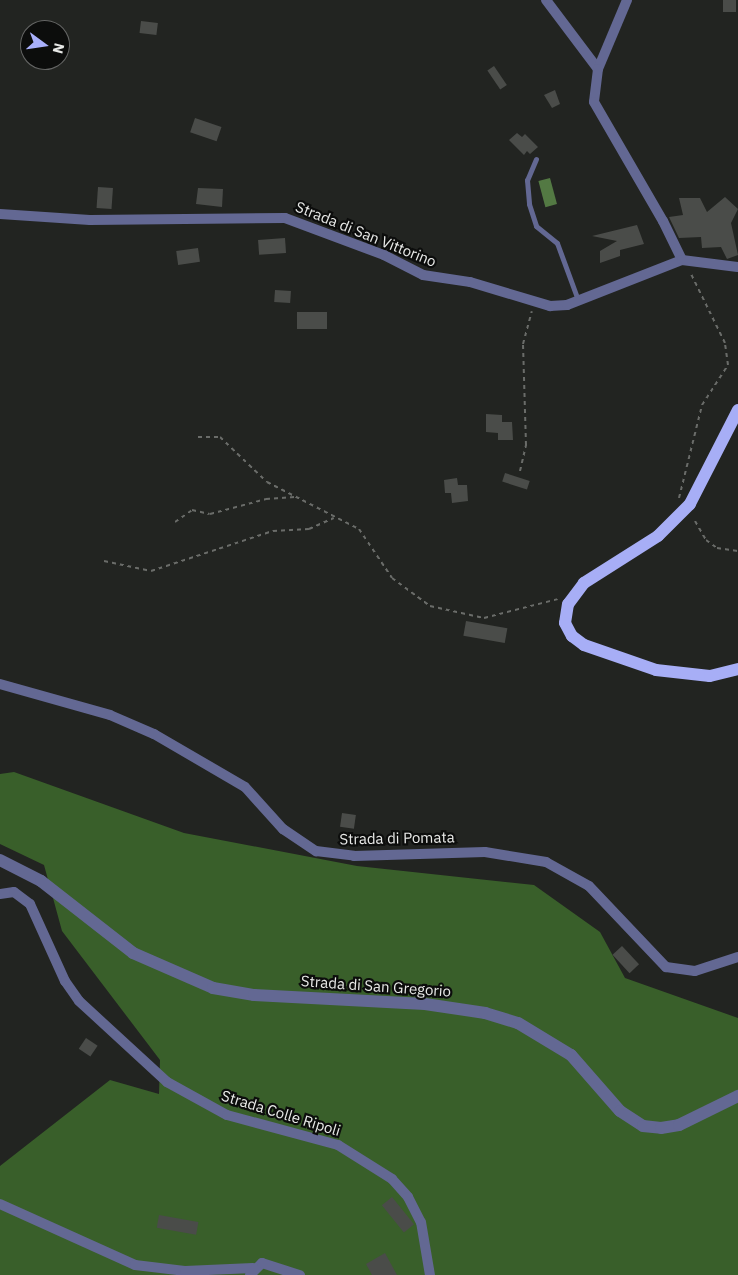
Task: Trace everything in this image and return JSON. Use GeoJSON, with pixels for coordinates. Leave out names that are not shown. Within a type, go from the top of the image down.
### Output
{"type":"FeatureCollection","features":[{"type":"Feature","properties":{"kind":"main road"},"geometry":{"type":"LineString","coordinates":[[738,410],[714,464],[680,517],[658,536],[584,583],[568,604],[565,622],[572,636],[584,646],[656,670],[710,676],[738,670]]}},
{"type":"Feature","properties":{"kind":"street"},"geometry":{"type":"LineString","coordinates":[[546,0],[598,69]]}},
{"type":"Feature","properties":{"kind":"street"},"geometry":{"type":"LineString","coordinates":[[626,0],[598,69],[594,98],[597,112],[664,221],[683,260]]}},
{"type":"Feature","properties":{"kind":"street","name":"Strada di San Vittorino"},"geometry":{"type":"LineString","coordinates":[[0,214],[90,220],[285,218],[384,255],[418,273],[478,285],[533,303],[558,306],[683,260],[738,266]]}},
{"type":"Feature","properties":{"kind":"street","name":"Strada di Pomata"},"geometry":{"type":"LineString","coordinates":[[0,684],[110,715],[154,734],[241,784],[283,829],[316,851],[354,856],[485,852],[540,861],[562,868],[589,886],[666,967],[694,971],[738,957]]}},
{"type":"Feature","properties":{"kind":"street","name":"Strada di San Gregorio"},"geometry":{"type":"LineString","coordinates":[[0,860],[41,881],[133,953],[213,988],[260,995],[425,1004],[485,1013],[518,1023],[566,1051],[620,1111],[643,1126],[661,1128],[679,1125],[738,1096]]}},
{"type":"Feature","properties":{"kind":"street","name":"Strada Colle Ripoli"},"geometry":{"type":"LineString","coordinates":[[0,894],[17,893],[30,904],[65,981],[79,1002],[167,1082],[227,1115],[338,1145],[392,1179],[408,1197],[421,1222],[430,1275]]}},
{"type":"Feature","properties":{"kind":"street"},"geometry":{"type":"LineString","coordinates":[[0,1204],[142,1267],[185,1271],[252,1271],[269,1263],[300,1275]]}},
{"type":"Feature","properties":{"kind":"lane"},"geometry":{"type":"LineString","coordinates":[[536,159],[527,180],[529,204],[536,226],[557,243],[578,300]]}},
{"type":"Feature","properties":{"kind":"path"},"geometry":{"type":"LineString","coordinates":[[678,501],[702,405],[728,365],[725,343],[683,260]]}},
{"type":"Feature","properties":{"kind":"path"},"geometry":{"type":"LineString","coordinates":[[520,471],[526,445],[523,344],[533,303]]}},
{"type":"Feature","properties":{"kind":"path"},"geometry":{"type":"LineString","coordinates":[[198,437],[220,437],[248,468],[295,497],[359,529],[375,556],[407,592],[446,612],[484,618],[562,598]]}},
{"type":"Feature","properties":{"kind":"path"},"geometry":{"type":"LineString","coordinates":[[175,522],[192,510],[210,514],[266,499],[295,497]]}},
{"type":"Feature","properties":{"kind":"path"},"geometry":{"type":"LineString","coordinates":[[104,561],[151,571],[273,531],[309,529],[334,518]]}},
{"type":"Feature","properties":{"kind":"path"},"geometry":{"type":"LineString","coordinates":[[695,521],[706,540],[717,548],[738,551]]}},
{"type":"Feature","properties":{"kind":"shaded area"},"geometry":{"type":"Polygon","coordinates":[[[550,178],[557,204],[545,207],[538,181],[550,178]]]}},
{"type":"Feature","properties":{"kind":"shaded area"},"geometry":{"type":"Polygon","coordinates":[[[14,772],[184,833],[357,866],[534,885],[600,932],[625,978],[738,1018],[738,1275],[0,1275],[0,1166],[110,1080],[159,1094],[160,1060],[62,931],[44,865],[0,844],[0,774],[14,772]]]}},
{"type":"Feature","properties":{"kind":"building"},"geometry":{"type":"Polygon","coordinates":[[[723,0],[736,0],[736,12],[723,12],[723,0]]]}},
{"type":"Feature","properties":{"kind":"building"},"geometry":{"type":"Polygon","coordinates":[[[141,21],[158,23],[156,35],[140,33],[141,21]]]}},
{"type":"Feature","properties":{"kind":"building"},"geometry":{"type":"Polygon","coordinates":[[[494,66],[507,85],[500,90],[487,70],[494,66]]]}},
{"type":"Feature","properties":{"kind":"building"},"geometry":{"type":"Polygon","coordinates":[[[555,90],[560,104],[552,108],[544,95],[555,90]]]}},
{"type":"Feature","properties":{"kind":"building"},"geometry":{"type":"Polygon","coordinates":[[[195,118],[221,127],[217,141],[190,132],[195,118]]]}},
{"type":"Feature","properties":{"kind":"building"},"geometry":{"type":"Polygon","coordinates":[[[517,133],[522,137],[525,134],[538,147],[530,154],[527,151],[524,155],[509,140],[517,133]]]}},
{"type":"Feature","properties":{"kind":"building"},"geometry":{"type":"Polygon","coordinates":[[[98,187],[113,188],[111,209],[97,208],[98,187]]]}},
{"type":"Feature","properties":{"kind":"building"},"geometry":{"type":"Polygon","coordinates":[[[198,188],[223,189],[222,207],[196,204],[198,188]]]}},
{"type":"Feature","properties":{"kind":"building"},"geometry":{"type":"Polygon","coordinates":[[[725,197],[738,209],[731,223],[738,255],[727,259],[721,247],[702,248],[701,237],[679,238],[669,217],[683,215],[679,198],[700,198],[707,212],[725,197]]]}},
{"type":"Feature","properties":{"kind":"building"},"geometry":{"type":"Polygon","coordinates":[[[637,225],[644,244],[620,250],[620,256],[600,263],[600,251],[617,241],[592,236],[637,225]]]}},
{"type":"Feature","properties":{"kind":"building"},"geometry":{"type":"Polygon","coordinates":[[[285,238],[286,253],[259,255],[258,240],[285,238]]]}},
{"type":"Feature","properties":{"kind":"building"},"geometry":{"type":"Polygon","coordinates":[[[198,248],[200,262],[178,265],[176,251],[198,248]]]}},
{"type":"Feature","properties":{"kind":"building"},"geometry":{"type":"Polygon","coordinates":[[[275,290],[291,291],[290,303],[274,302],[275,290]]]}},
{"type":"Feature","properties":{"kind":"building"},"geometry":{"type":"Polygon","coordinates":[[[297,312],[327,312],[327,329],[297,329],[297,312]]]}},
{"type":"Feature","properties":{"kind":"building"},"geometry":{"type":"Polygon","coordinates":[[[486,414],[502,415],[502,422],[512,422],[513,440],[498,440],[498,433],[486,432],[486,414]]]}},
{"type":"Feature","properties":{"kind":"building"},"geometry":{"type":"Polygon","coordinates":[[[505,473],[530,481],[527,490],[502,482],[505,473]]]}},
{"type":"Feature","properties":{"kind":"building"},"geometry":{"type":"Polygon","coordinates":[[[457,478],[458,485],[467,485],[468,501],[452,503],[451,493],[445,493],[444,480],[457,478]]]}},
{"type":"Feature","properties":{"kind":"building"},"geometry":{"type":"Polygon","coordinates":[[[466,621],[507,628],[505,643],[463,636],[466,621]]]}},
{"type":"Feature","properties":{"kind":"building"},"geometry":{"type":"Polygon","coordinates":[[[342,813],[356,815],[354,829],[340,827],[342,813]]]}},
{"type":"Feature","properties":{"kind":"building"},"geometry":{"type":"Polygon","coordinates":[[[622,946],[639,964],[630,973],[612,955],[622,946]]]}},
{"type":"Feature","properties":{"kind":"building"},"geometry":{"type":"Polygon","coordinates":[[[86,1038],[98,1046],[90,1057],[79,1049],[86,1038]]]}},
{"type":"Feature","properties":{"kind":"building"},"geometry":{"type":"Polygon","coordinates":[[[392,1197],[414,1224],[404,1232],[382,1205],[392,1197]]]}},
{"type":"Feature","properties":{"kind":"building"},"geometry":{"type":"Polygon","coordinates":[[[159,1215],[198,1222],[196,1235],[157,1228],[159,1215]]]}},
{"type":"Feature","properties":{"kind":"building"},"geometry":{"type":"Polygon","coordinates":[[[385,1253],[397,1275],[372,1275],[366,1264],[385,1253]]]}}]}
